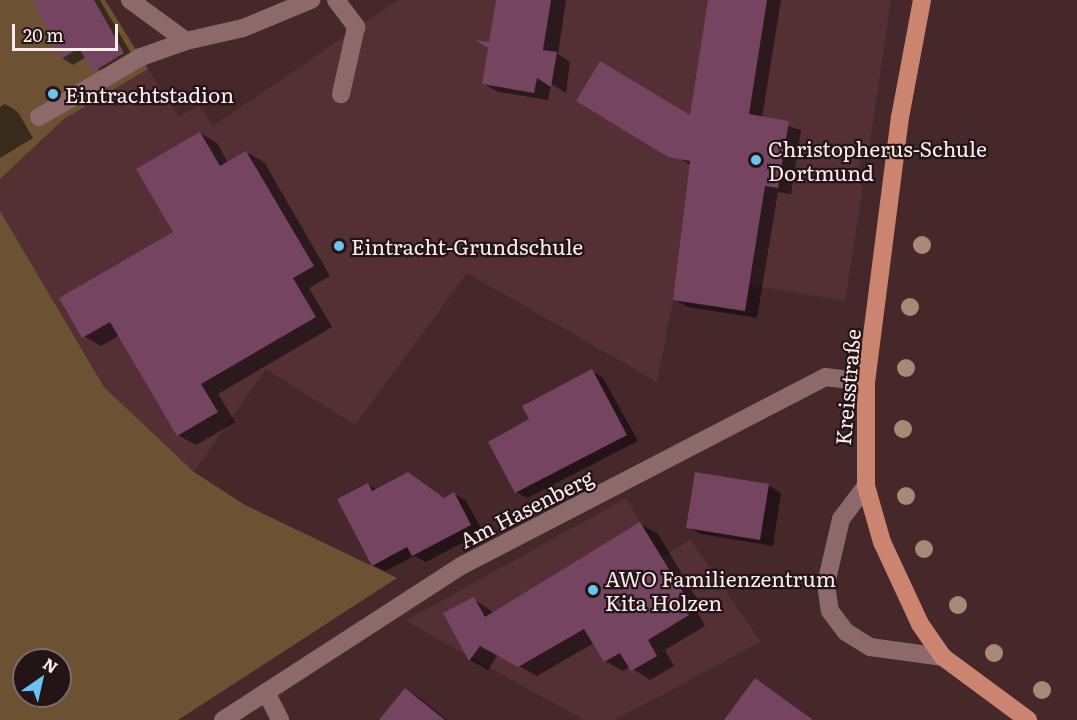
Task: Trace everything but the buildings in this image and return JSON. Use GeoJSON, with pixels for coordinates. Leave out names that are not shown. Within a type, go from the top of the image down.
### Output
{"type":"FeatureCollection","features":[{"type":"Feature","properties":{"kind":"main road","name":"Kreisstraße"},"geometry":{"type":"LineString","coordinates":[[922,0],[900,117],[866,382],[866,486],[898,583],[943,657],[1028,720]]}},
{"type":"Feature","properties":{"kind":"street"},"geometry":{"type":"LineString","coordinates":[[39,117],[141,57],[186,42],[243,28],[311,0]]}},
{"type":"Feature","properties":{"kind":"street"},"geometry":{"type":"LineString","coordinates":[[336,0],[356,27],[341,94]]}},
{"type":"Feature","properties":{"kind":"street"},"geometry":{"type":"LineString","coordinates":[[131,1],[186,42]]}},
{"type":"Feature","properties":{"kind":"street","name":"Am Hasenberg"},"geometry":{"type":"LineString","coordinates":[[224,720],[461,566],[825,377],[866,382]]}},
{"type":"Feature","properties":{"kind":"street"},"geometry":{"type":"LineString","coordinates":[[866,486],[841,519],[826,584],[830,610],[846,632],[870,647],[943,657]]}},
{"type":"Feature","properties":{"kind":"street"},"geometry":{"type":"LineString","coordinates":[[266,692],[280,720]]}},
{"type":"Feature","properties":{"kind":"shaded area","name":"Eintrachtstadion"},"geometry":{"type":"Polygon","coordinates":[[[0,0],[105,0],[148,69],[64,119],[0,179],[0,0]]]}},
{"type":"Feature","properties":{"kind":"shaded area","name":"Eintracht-Grundschule"},"geometry":{"type":"Polygon","coordinates":[[[398,0],[891,0],[869,149],[862,156],[857,181],[863,187],[845,301],[749,285],[745,311],[673,301],[657,382],[467,273],[355,425],[266,369],[194,472],[104,387],[0,211],[0,179],[64,119],[148,69],[179,117],[199,105],[213,126],[398,0]]]}},
{"type":"Feature","properties":{"kind":"shaded area"},"geometry":{"type":"Polygon","coordinates":[[[0,211],[104,387],[194,472],[245,505],[397,578],[178,720],[0,720],[0,211]]]}},
{"type":"Feature","properties":{"kind":"shaded area","name":"AWO Familienzentrum Kita Holzen"},"geometry":{"type":"Polygon","coordinates":[[[626,498],[662,558],[690,539],[761,642],[615,720],[584,720],[405,621],[626,498]]]}},
{"type":"Feature","properties":{"kind":"place","name":"Eintrachtstadion"},"geometry":{"type":"Point","coordinates":[53,94]}},
{"type":"Feature","properties":{"kind":"place","name":"Christopherus-Schule Dortmund"},"geometry":{"type":"Point","coordinates":[756,160]}},
{"type":"Feature","properties":{"kind":"place","name":"Eintracht-Grundschule"},"geometry":{"type":"Point","coordinates":[339,246]}},
{"type":"Feature","properties":{"kind":"place","name":"AWO Familienzentrum Kita Holzen"},"geometry":{"type":"Point","coordinates":[593,590]}}]}
